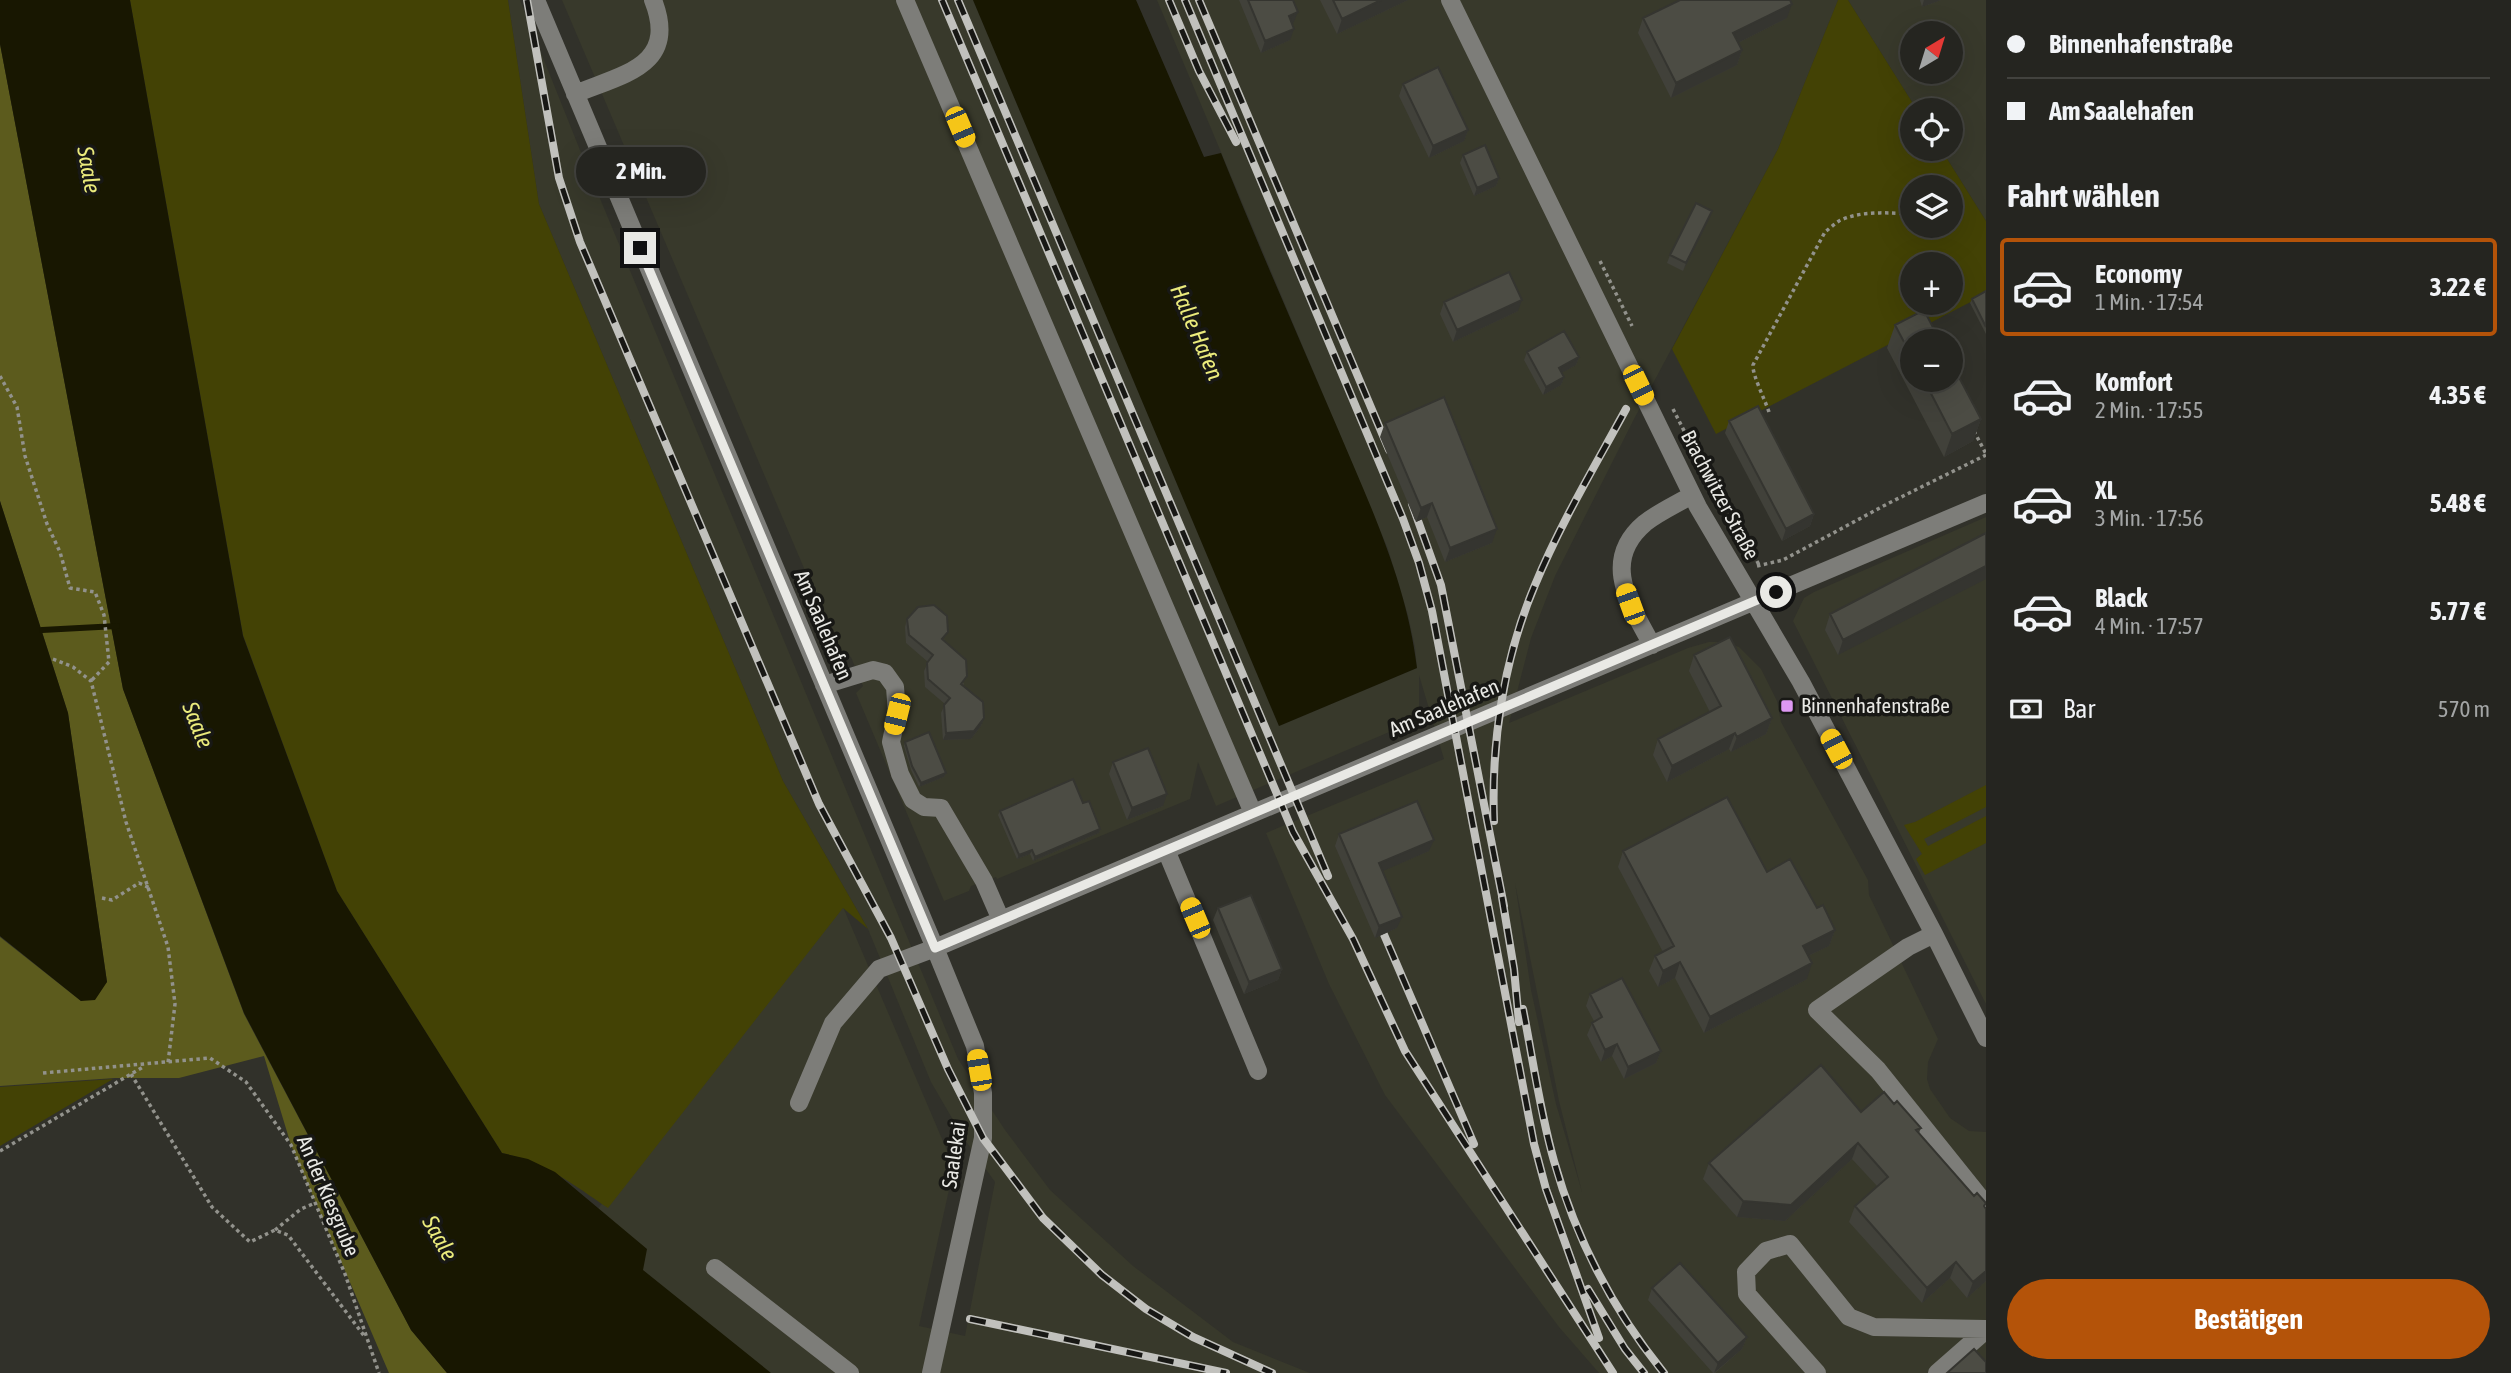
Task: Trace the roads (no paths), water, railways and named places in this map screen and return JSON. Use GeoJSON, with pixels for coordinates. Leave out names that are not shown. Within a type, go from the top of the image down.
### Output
{"type":"FeatureCollection","features":[{"type":"Feature","properties":{"kind":"street","name":"Am Saalehafen"},"geometry":{"type":"LineString","coordinates":[[536,0],[935,948],[1652,645]]}},
{"type":"Feature","properties":{"kind":"street"},"geometry":{"type":"LineString","coordinates":[[575,94],[636,69],[653,55],[660,35],[653,0]]}},
{"type":"Feature","properties":{"kind":"street"},"geometry":{"type":"LineString","coordinates":[[905,0],[1253,813]]}},
{"type":"Feature","properties":{"kind":"street","name":"Brachwitzer Straße"},"geometry":{"type":"LineString","coordinates":[[1450,0],[1692,495],[1801,682],[1986,1038]]}},
{"type":"Feature","properties":{"kind":"street"},"geometry":{"type":"LineString","coordinates":[[1692,495],[1636,531],[1627,545],[1622,561],[1621,576],[1627,597],[1652,645],[1986,503]]}},
{"type":"Feature","properties":{"kind":"street"},"geometry":{"type":"LineString","coordinates":[[824,685],[873,670],[885,673],[895,687],[897,714],[891,741],[900,774],[913,800],[924,807],[942,808],[984,881],[1001,920]]}},
{"type":"Feature","properties":{"kind":"street"},"geometry":{"type":"LineString","coordinates":[[1166,850],[1258,1071]]}},
{"type":"Feature","properties":{"kind":"street"},"geometry":{"type":"LineString","coordinates":[[1934,934],[1908,947],[1817,1010],[1878,1070],[1986,1205]]}},
{"type":"Feature","properties":{"kind":"street"},"geometry":{"type":"LineString","coordinates":[[799,1103],[833,1023],[879,969],[935,948]]}},
{"type":"Feature","properties":{"kind":"street","name":"Saalekai"},"geometry":{"type":"LineString","coordinates":[[931,1373],[983,1138],[983,1093],[975,1046],[935,948]]}},
{"type":"Feature","properties":{"kind":"street"},"geometry":{"type":"LineString","coordinates":[[1816,1373],[1746,1294],[1746,1272],[1766,1251],[1790,1244],[1849,1317],[1874,1327],[1986,1329]]}},
{"type":"Feature","properties":{"kind":"street"},"geometry":{"type":"LineString","coordinates":[[715,1268],[850,1373]]}},
{"type":"Feature","properties":{"kind":"street"},"geometry":{"type":"LineString","coordinates":[[1937,1373],[1986,1329]]}},
{"type":"Feature","properties":{"kind":"water","name":"Saale"},"geometry":{"type":"Polygon","coordinates":[[[0,0],[130,0],[243,636],[337,891],[502,1153],[528,1159],[555,1172],[647,1249],[643,1270],[771,1373],[447,1373],[411,1330],[244,1013],[123,689],[0,44],[0,0]]]}},
{"type":"Feature","properties":{"kind":"water","name":"Halle Hafen"},"geometry":{"type":"Polygon","coordinates":[[[973,0],[1136,0],[1204,157],[1221,153],[1362,486],[1396,575],[1412,636],[1417,668],[1279,726],[973,0]]]}},
{"type":"Feature","properties":{"kind":"water"},"geometry":{"type":"Polygon","coordinates":[[[0,501],[68,713],[107,982],[95,1000],[81,1001],[0,936],[0,501]]]}},
{"type":"Feature","properties":{"kind":"waterway"},"geometry":{"type":"LineString","coordinates":[[42,630],[117,626]]}},
{"type":"Feature","properties":{"kind":"railway"},"geometry":{"type":"LineString","coordinates":[[527,0],[559,178],[580,242],[819,804],[891,938],[948,1069],[983,1138],[1043,1218],[1102,1275],[1146,1309],[1193,1337],[1272,1373]]}},
{"type":"Feature","properties":{"kind":"railway"},"geometry":{"type":"LineString","coordinates":[[942,0],[1293,832],[1353,939],[1405,1051],[1613,1373]]}},
{"type":"Feature","properties":{"kind":"railway"},"geometry":{"type":"LineString","coordinates":[[958,0],[1328,876]]}},
{"type":"Feature","properties":{"kind":"railway"},"geometry":{"type":"LineString","coordinates":[[1169,0],[1199,71],[1236,142]]}},
{"type":"Feature","properties":{"kind":"railway"},"geometry":{"type":"LineString","coordinates":[[1185,0],[1403,519],[1419,563],[1432,611],[1534,1144],[1546,1189],[1599,1338]]}},
{"type":"Feature","properties":{"kind":"railway"},"geometry":{"type":"LineString","coordinates":[[1199,0],[1389,450]]}},
{"type":"Feature","properties":{"kind":"railway"},"geometry":{"type":"LineString","coordinates":[[1494,821],[1497,730],[1515,641],[1555,540],[1626,409]]}},
{"type":"Feature","properties":{"kind":"railway"},"geometry":{"type":"LineString","coordinates":[[1412,504],[1441,585],[1504,906]]}},
{"type":"Feature","properties":{"kind":"railway"},"geometry":{"type":"LineString","coordinates":[[1502,897],[1514,969],[1519,1022]]}},
{"type":"Feature","properties":{"kind":"railway"},"geometry":{"type":"LineString","coordinates":[[1376,916],[1474,1144]]}},
{"type":"Feature","properties":{"kind":"railway"},"geometry":{"type":"LineString","coordinates":[[1523,1009],[1549,1142],[1573,1218],[1613,1299],[1664,1373]]}},
{"type":"Feature","properties":{"kind":"railway"},"geometry":{"type":"LineString","coordinates":[[1588,1289],[1625,1349],[1644,1373]]}},
{"type":"Feature","properties":{"kind":"railway"},"geometry":{"type":"LineString","coordinates":[[970,1319],[1226,1373]]}},
{"type":"Feature","properties":{"kind":"place","name":"Binnenhafenstraße"},"geometry":{"type":"Point","coordinates":[1787,706]}}]}
